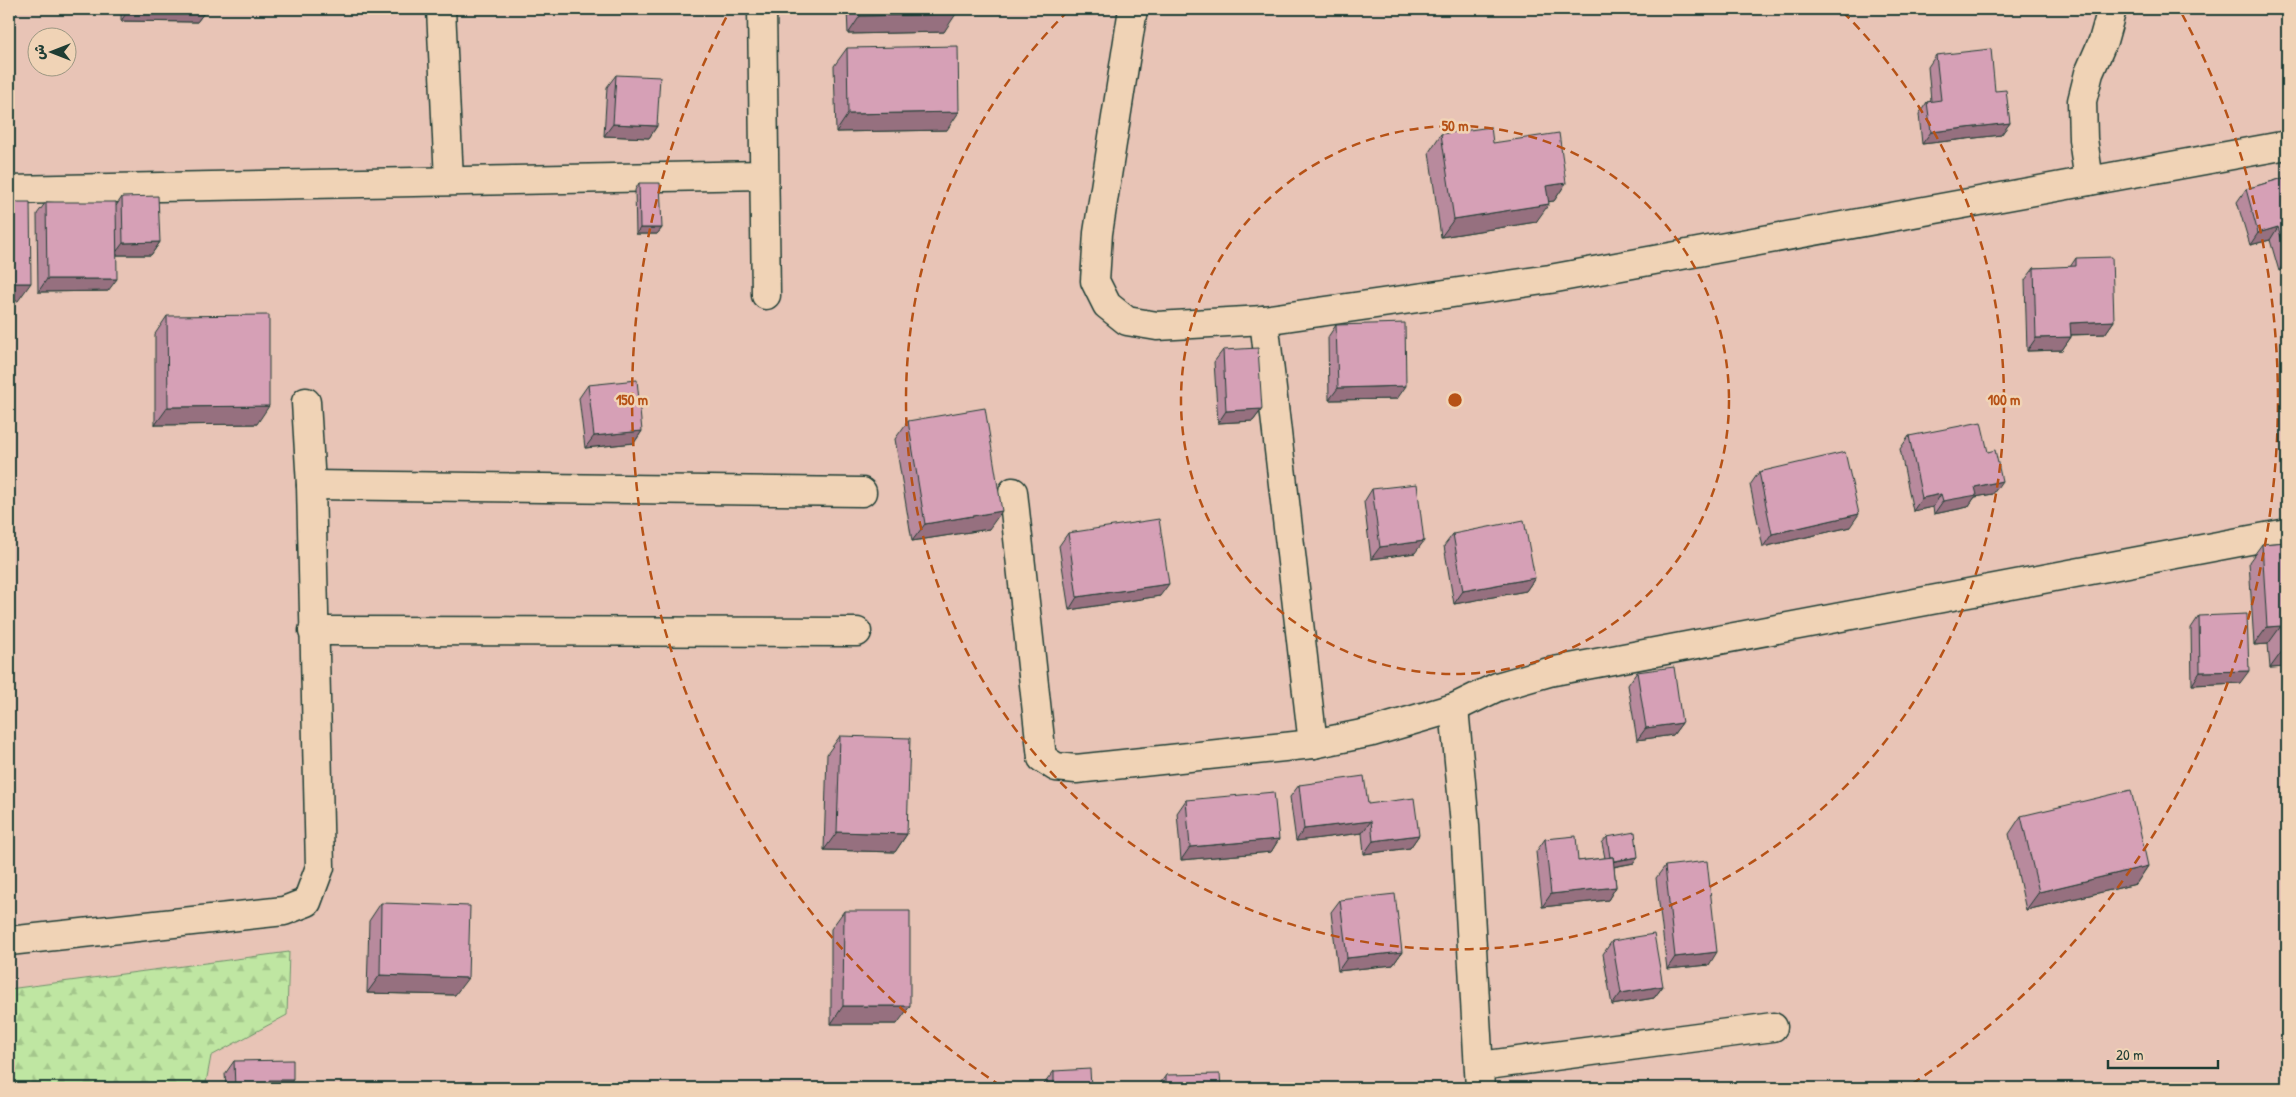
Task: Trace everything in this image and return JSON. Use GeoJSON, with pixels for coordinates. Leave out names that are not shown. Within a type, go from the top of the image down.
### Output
{"type":"FeatureCollection","features":[{"type":"Feature","properties":{"kind":"street"},"geometry":{"type":"LineString","coordinates":[[441,9],[448,180]]}},
{"type":"Feature","properties":{"kind":"street"},"geometry":{"type":"LineString","coordinates":[[762,9],[766,295]]}},
{"type":"Feature","properties":{"kind":"street"},"geometry":{"type":"LineString","coordinates":[[1133,9],[1098,233],[1095,281],[1107,306],[1127,321],[1157,326],[1264,320],[1550,279],[2287,144]]}},
{"type":"Feature","properties":{"kind":"street"},"geometry":{"type":"LineString","coordinates":[[2089,181],[2082,101],[2089,73],[2103,41],[2112,9]]}},
{"type":"Feature","properties":{"kind":"street"},"geometry":{"type":"LineString","coordinates":[[9,190],[763,175]]}},
{"type":"Feature","properties":{"kind":"street"},"geometry":{"type":"LineString","coordinates":[[1264,320],[1313,744]]}},
{"type":"Feature","properties":{"kind":"street"},"geometry":{"type":"LineString","coordinates":[[9,941],[284,911],[307,902],[320,868],[311,485],[306,402]]}},
{"type":"Feature","properties":{"kind":"street"},"geometry":{"type":"LineString","coordinates":[[311,485],[862,492]]}},
{"type":"Feature","properties":{"kind":"street"},"geometry":{"type":"LineString","coordinates":[[1013,492],[1042,758],[1056,767],[1076,769],[1313,744],[1372,732],[1454,708],[1497,688],[1549,672],[2287,533]]}},
{"type":"Feature","properties":{"kind":"street"},"geometry":{"type":"LineString","coordinates":[[314,631],[857,632]]}},
{"type":"Feature","properties":{"kind":"street"},"geometry":{"type":"LineString","coordinates":[[1454,708],[1465,825],[1480,1077],[1773,1027]]}},
{"type":"Feature","properties":{"kind":"green space"},"geometry":{"type":"Polygon","coordinates":[[[289,952],[287,1015],[211,1056],[205,1088],[9,1088],[9,989],[289,952]]]}},
{"type":"Feature","properties":{"kind":"building"},"geometry":{"type":"Polygon","coordinates":[[[860,9],[956,9],[956,14],[860,16],[860,9]]]}},
{"type":"Feature","properties":{"kind":"building"},"geometry":{"type":"Polygon","coordinates":[[[958,46],[959,112],[848,114],[847,48],[958,46]]]}},
{"type":"Feature","properties":{"kind":"building"},"geometry":{"type":"Polygon","coordinates":[[[1991,49],[1995,91],[2006,90],[2010,123],[1931,132],[1927,102],[1941,100],[1936,55],[1991,49]]]}},
{"type":"Feature","properties":{"kind":"building"},"geometry":{"type":"Polygon","coordinates":[[[616,75],[660,77],[657,126],[613,124],[616,75]]]}},
{"type":"Feature","properties":{"kind":"building"},"geometry":{"type":"Polygon","coordinates":[[[1491,127],[1493,143],[1559,133],[1566,183],[1546,186],[1549,204],[1454,219],[1441,134],[1491,127]]]}},
{"type":"Feature","properties":{"kind":"building"},"geometry":{"type":"Polygon","coordinates":[[[2287,177],[2287,257],[2278,227],[2258,233],[2246,189],[2287,177]]]}},
{"type":"Feature","properties":{"kind":"building"},"geometry":{"type":"Polygon","coordinates":[[[639,183],[660,183],[662,228],[640,228],[639,183]]]}},
{"type":"Feature","properties":{"kind":"building"},"geometry":{"type":"Polygon","coordinates":[[[158,196],[160,242],[123,243],[122,197],[158,196]]]}},
{"type":"Feature","properties":{"kind":"building"},"geometry":{"type":"Polygon","coordinates":[[[9,202],[30,202],[31,283],[9,283],[9,202]]]}},
{"type":"Feature","properties":{"kind":"building"},"geometry":{"type":"Polygon","coordinates":[[[46,202],[116,202],[117,279],[47,279],[46,202]]]}},
{"type":"Feature","properties":{"kind":"building"},"geometry":{"type":"Polygon","coordinates":[[[2112,257],[2114,321],[2070,323],[2071,337],[2036,338],[2034,268],[2076,266],[2076,258],[2112,257]]]}},
{"type":"Feature","properties":{"kind":"building"},"geometry":{"type":"Polygon","coordinates":[[[269,315],[269,406],[168,407],[167,316],[269,315]]]}},
{"type":"Feature","properties":{"kind":"building"},"geometry":{"type":"Polygon","coordinates":[[[1405,323],[1406,386],[1338,388],[1336,325],[1405,323]]]}},
{"type":"Feature","properties":{"kind":"building"},"geometry":{"type":"Polygon","coordinates":[[[1258,348],[1262,409],[1226,411],[1223,350],[1258,348]]]}},
{"type":"Feature","properties":{"kind":"building"},"geometry":{"type":"Polygon","coordinates":[[[637,380],[642,431],[594,436],[588,385],[637,380]]]}},
{"type":"Feature","properties":{"kind":"building"},"geometry":{"type":"Polygon","coordinates":[[[985,408],[1002,511],[925,524],[908,421],[985,408]]]}},
{"type":"Feature","properties":{"kind":"building"},"geometry":{"type":"Polygon","coordinates":[[[1981,422],[1988,452],[1995,450],[2002,481],[1975,487],[1977,495],[1943,501],[1941,494],[1922,498],[1909,436],[1981,422]]]}},
{"type":"Feature","properties":{"kind":"building"},"geometry":{"type":"Polygon","coordinates":[[[1845,452],[1859,514],[1772,534],[1759,472],[1845,452]]]}},
{"type":"Feature","properties":{"kind":"building"},"geometry":{"type":"Polygon","coordinates":[[[1417,484],[1424,541],[1380,547],[1372,489],[1417,484]]]}},
{"type":"Feature","properties":{"kind":"building"},"geometry":{"type":"Polygon","coordinates":[[[1159,519],[1169,584],[1077,597],[1068,533],[1159,519]]]}},
{"type":"Feature","properties":{"kind":"building"},"geometry":{"type":"Polygon","coordinates":[[[1524,520],[1535,578],[1463,591],[1453,534],[1524,520]]]}},
{"type":"Feature","properties":{"kind":"building"},"geometry":{"type":"Polygon","coordinates":[[[2287,542],[2287,650],[2283,650],[2281,626],[2267,627],[2262,544],[2287,542]]]}},
{"type":"Feature","properties":{"kind":"building"},"geometry":{"type":"Polygon","coordinates":[[[2247,614],[2249,671],[2200,672],[2199,616],[2247,614]]]}},
{"type":"Feature","properties":{"kind":"building"},"geometry":{"type":"Polygon","coordinates":[[[1674,667],[1682,723],[1646,728],[1637,672],[1674,667]]]}},
{"type":"Feature","properties":{"kind":"building"},"geometry":{"type":"Polygon","coordinates":[[[840,736],[910,738],[907,834],[837,832],[840,736]]]}},
{"type":"Feature","properties":{"kind":"building"},"geometry":{"type":"Polygon","coordinates":[[[1364,776],[1368,804],[1414,798],[1419,835],[1373,841],[1371,821],[1304,829],[1299,785],[1364,776]]]}},
{"type":"Feature","properties":{"kind":"building"},"geometry":{"type":"Polygon","coordinates":[[[2131,790],[2148,866],[2039,892],[2021,816],[2131,790]]]}},
{"type":"Feature","properties":{"kind":"building"},"geometry":{"type":"Polygon","coordinates":[[[1274,792],[1279,839],[1190,847],[1186,800],[1274,792]]]}},
{"type":"Feature","properties":{"kind":"building"},"geometry":{"type":"Polygon","coordinates":[[[1635,832],[1638,857],[1614,861],[1613,857],[1610,857],[1607,837],[1635,832]]]}},
{"type":"Feature","properties":{"kind":"building"},"geometry":{"type":"Polygon","coordinates":[[[1576,836],[1578,861],[1613,857],[1616,887],[1551,894],[1545,839],[1576,836]]]}},
{"type":"Feature","properties":{"kind":"building"},"geometry":{"type":"Polygon","coordinates":[[[1707,861],[1717,952],[1675,957],[1665,866],[1707,861]]]}},
{"type":"Feature","properties":{"kind":"building"},"geometry":{"type":"Polygon","coordinates":[[[1395,894],[1402,952],[1347,958],[1340,900],[1395,894]]]}},
{"type":"Feature","properties":{"kind":"building"},"geometry":{"type":"Polygon","coordinates":[[[381,903],[470,906],[468,978],[380,975],[381,903]]]}},
{"type":"Feature","properties":{"kind":"building"},"geometry":{"type":"Polygon","coordinates":[[[844,911],[910,911],[910,1006],[843,1006],[844,911]]]}},
{"type":"Feature","properties":{"kind":"building"},"geometry":{"type":"Polygon","coordinates":[[[1654,934],[1663,986],[1621,993],[1612,941],[1654,934]]]}},
{"type":"Feature","properties":{"kind":"building"},"geometry":{"type":"Polygon","coordinates":[[[293,1060],[293,1080],[269,1080],[269,1088],[235,1088],[234,1061],[293,1060]]]}},
{"type":"Feature","properties":{"kind":"building"},"geometry":{"type":"Polygon","coordinates":[[[1090,1069],[1091,1088],[1054,1088],[1054,1071],[1090,1069]]]}},
{"type":"Feature","properties":{"kind":"building"},"geometry":{"type":"Polygon","coordinates":[[[1220,1074],[1221,1088],[1166,1088],[1166,1075],[1220,1074]]]}}]}
